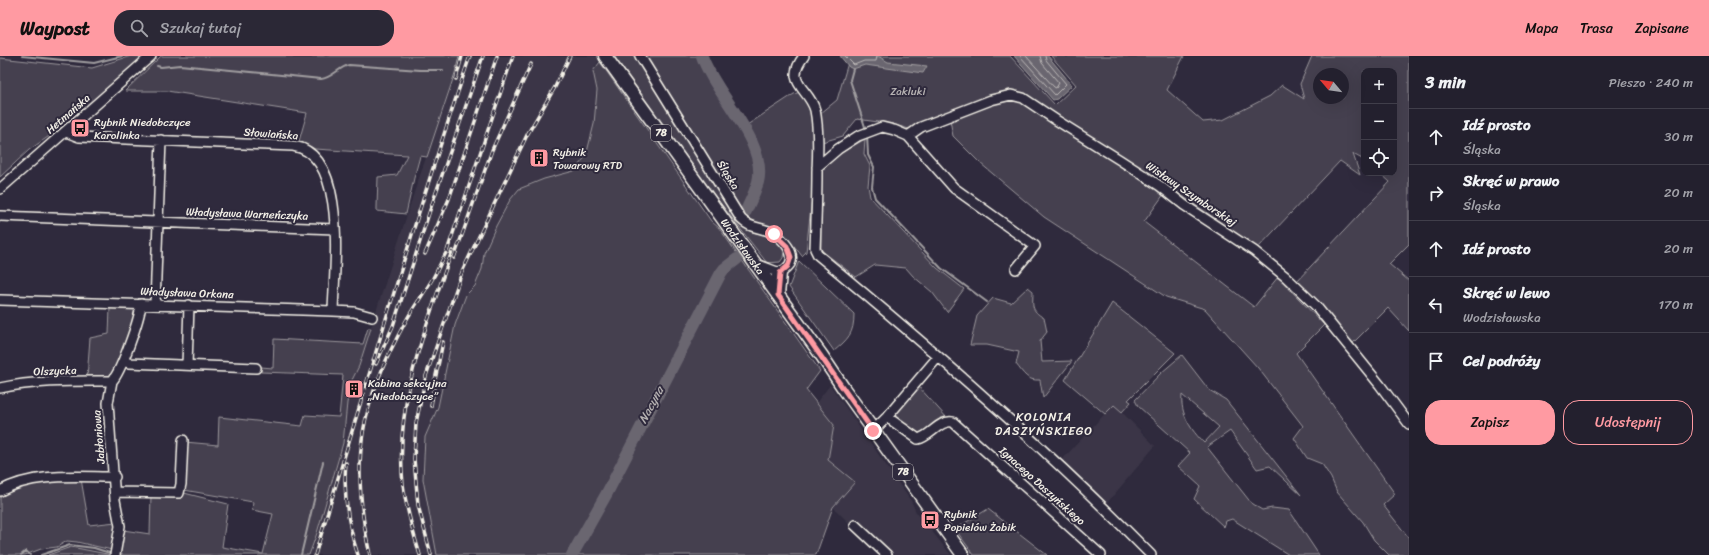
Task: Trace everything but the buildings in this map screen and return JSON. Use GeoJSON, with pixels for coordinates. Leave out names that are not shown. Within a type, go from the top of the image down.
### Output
{"type":"FeatureCollection","features":[{"type":"Feature","properties":{"kind":"main road","name":"Wodzisławska"},"geometry":{"type":"LineString","coordinates":[[607,58],[769,282],[873,431],[963,555]]}},
{"type":"Feature","properties":{"kind":"main road"},"geometry":{"type":"LineString","coordinates":[[778,295],[780,273]]}},
{"type":"Feature","properties":{"kind":"street","name":"Hetmańska"},"geometry":{"type":"LineString","coordinates":[[0,189],[151,56]]}},
{"type":"Feature","properties":{"kind":"street","name":"Śląska"},"geometry":{"type":"LineString","coordinates":[[640,56],[742,219],[749,226],[775,234],[788,247],[791,254],[791,261],[788,266],[769,282]]}},
{"type":"Feature","properties":{"kind":"street"},"geometry":{"type":"LineString","coordinates":[[804,56],[795,72],[796,78],[814,108],[817,122],[818,168],[815,249],[818,255],[868,295],[938,357],[1105,508],[1151,555]]}},
{"type":"Feature","properties":{"kind":"street","name":"Wisławy Szymborskiej"},"geometry":{"type":"LineString","coordinates":[[908,136],[921,127],[991,100],[1010,95],[1023,98],[1160,186],[1184,205],[1254,251],[1281,273],[1314,303],[1380,385],[1409,424]]}},
{"type":"Feature","properties":{"kind":"street"},"geometry":{"type":"LineString","coordinates":[[818,168],[838,149],[868,131],[882,127],[908,136],[954,188],[1034,246],[1016,268]]}},
{"type":"Feature","properties":{"kind":"street","name":"Słowiańska"},"geometry":{"type":"LineString","coordinates":[[66,132],[79,137],[293,146],[307,150],[319,162],[327,178],[334,205],[335,229],[333,310]]}},
{"type":"Feature","properties":{"kind":"street"},"geometry":{"type":"LineString","coordinates":[[156,304],[161,140]]}},
{"type":"Feature","properties":{"kind":"street"},"geometry":{"type":"LineString","coordinates":[[818,147],[838,149]]}},
{"type":"Feature","properties":{"kind":"street","name":"Władysława Warneńczyka"},"geometry":{"type":"LineString","coordinates":[[0,216],[335,229]]}},
{"type":"Feature","properties":{"kind":"street"},"geometry":{"type":"LineString","coordinates":[[756,264],[780,273]]}},
{"type":"Feature","properties":{"kind":"street","name":"Władysława Orkana"},"geometry":{"type":"LineString","coordinates":[[0,300],[333,310],[354,312],[372,316]]}},
{"type":"Feature","properties":{"kind":"street","name":"Jabłoniowa"},"geometry":{"type":"LineString","coordinates":[[115,555],[120,526],[115,492],[108,403],[112,381],[117,376],[123,361],[140,312],[141,304]]}},
{"type":"Feature","properties":{"kind":"street"},"geometry":{"type":"LineString","coordinates":[[187,365],[189,305]]}},
{"type":"Feature","properties":{"kind":"street"},"geometry":{"type":"LineString","coordinates":[[873,431],[887,418],[938,357]]}},
{"type":"Feature","properties":{"kind":"street"},"geometry":{"type":"LineString","coordinates":[[123,361],[256,368]]}},
{"type":"Feature","properties":{"kind":"street","name":"Olszycka"},"geometry":{"type":"LineString","coordinates":[[0,388],[17,384],[112,381]]}},
{"type":"Feature","properties":{"kind":"street","name":"Ignacego Daszyńskiego"},"geometry":{"type":"LineString","coordinates":[[887,418],[918,439],[923,438],[943,423],[948,421],[953,422],[1101,555]]}},
{"type":"Feature","properties":{"kind":"street"},"geometry":{"type":"LineString","coordinates":[[115,492],[179,493],[181,484],[183,440]]}},
{"type":"Feature","properties":{"kind":"street"},"geometry":{"type":"LineString","coordinates":[[0,491],[17,484],[51,477],[115,477]]}},
{"type":"Feature","properties":{"kind":"street"},"geometry":{"type":"LineString","coordinates":[[855,525],[887,555]]}},
{"type":"Feature","properties":{"kind":"shaded area"},"geometry":{"type":"Polygon","coordinates":[[[459,56],[601,56],[593,71],[597,89],[594,124],[586,156],[574,171],[529,184],[484,252],[483,269],[475,286],[466,295],[455,325],[438,407],[425,437],[423,479],[437,555],[309,555],[317,533],[343,443],[351,381],[364,349],[415,190],[455,73],[459,56]]]}},
{"type":"Feature","properties":{"kind":"shaded area"},"geometry":{"type":"Polygon","coordinates":[[[830,385],[911,501],[916,512],[951,555],[890,555],[853,527],[833,507],[855,482],[828,460],[834,425],[816,403],[830,385]]]}},
{"type":"Feature","properties":{"kind":"shaded area"},"geometry":{"type":"Polygon","coordinates":[[[1114,404],[1155,446],[1107,503],[1061,461],[1114,404]]]}},
{"type":"Feature","properties":{"kind":"green space"},"geometry":{"type":"Polygon","coordinates":[[[131,56],[144,57],[58,130],[29,150],[0,177],[0,58],[92,68],[131,56]]]}},
{"type":"Feature","properties":{"kind":"green space"},"geometry":{"type":"Polygon","coordinates":[[[161,56],[459,56],[455,73],[427,157],[420,156],[406,214],[377,211],[377,207],[378,177],[397,175],[407,155],[315,149],[299,141],[307,113],[167,91],[125,91],[161,56]]]}},
{"type":"Feature","properties":{"kind":"green space"},"geometry":{"type":"Polygon","coordinates":[[[614,56],[637,56],[743,228],[755,233],[770,236],[779,243],[784,250],[783,258],[780,262],[767,263],[718,200],[614,56]]]}},
{"type":"Feature","properties":{"kind":"green space"},"geometry":{"type":"Polygon","coordinates":[[[646,56],[705,56],[753,138],[757,150],[756,183],[755,182],[743,212],[646,56]]]}},
{"type":"Feature","properties":{"kind":"green space","name":"Zakluki"},"geometry":{"type":"Polygon","coordinates":[[[850,56],[1010,56],[1055,105],[1076,85],[1051,56],[1184,56],[1167,90],[1203,122],[1223,120],[1270,96],[1282,85],[1304,99],[1300,84],[1312,56],[1409,56],[1409,244],[1389,264],[1409,281],[1409,331],[1388,308],[1353,343],[1296,282],[1390,182],[1383,176],[1397,176],[1397,68],[1361,68],[1361,158],[1353,154],[1360,175],[1340,161],[1258,248],[1169,187],[1144,222],[1254,307],[1278,277],[1324,325],[1296,353],[1395,494],[1383,505],[1409,538],[1409,555],[1389,555],[1374,540],[1363,522],[1337,492],[1331,478],[1322,464],[1307,458],[1294,438],[1303,426],[1258,368],[1205,309],[1166,297],[1044,217],[980,163],[953,136],[950,120],[945,115],[909,129],[892,124],[857,119],[843,136],[822,142],[821,113],[837,100],[850,56]]]}},
{"type":"Feature","properties":{"kind":"green space"},"geometry":{"type":"Polygon","coordinates":[[[600,62],[711,221],[719,228],[820,371],[806,390],[834,425],[828,460],[855,482],[833,507],[816,555],[437,555],[423,479],[425,437],[438,407],[455,325],[466,295],[475,286],[482,269],[484,253],[510,200],[519,189],[544,179],[574,171],[586,156],[594,124],[597,90],[593,71],[600,62]]]}},
{"type":"Feature","properties":{"kind":"green space"},"geometry":{"type":"Polygon","coordinates":[[[800,92],[812,110],[814,179],[806,252],[802,256],[789,240],[777,230],[753,223],[747,218],[760,182],[762,161],[760,150],[755,138],[747,125],[794,94],[800,92]]]}},
{"type":"Feature","properties":{"kind":"green space"},"geometry":{"type":"Polygon","coordinates":[[[865,139],[864,154],[870,166],[868,186],[870,197],[937,268],[964,289],[947,312],[932,292],[906,268],[875,265],[856,277],[821,250],[820,171],[834,157],[865,139]]]}},
{"type":"Feature","properties":{"kind":"green space"},"geometry":{"type":"Polygon","coordinates":[[[799,261],[854,314],[853,327],[849,336],[834,351],[789,287],[799,261]]]}},
{"type":"Feature","properties":{"kind":"green space"},"geometry":{"type":"Polygon","coordinates":[[[1028,287],[1033,291],[1034,310],[1044,318],[1047,332],[1040,341],[1042,362],[1072,361],[1043,398],[1040,380],[1029,378],[1016,364],[1019,352],[987,345],[970,345],[977,316],[993,298],[1011,303],[1028,287]]]}},
{"type":"Feature","properties":{"kind":"green space"},"geometry":{"type":"Polygon","coordinates":[[[1112,303],[1175,353],[1128,400],[1131,402],[1122,412],[1114,405],[1105,414],[1065,380],[1112,303]]]}},
{"type":"Feature","properties":{"kind":"green space"},"geometry":{"type":"Polygon","coordinates":[[[138,307],[126,346],[113,377],[87,378],[90,338],[109,334],[110,308],[138,307]]]}},
{"type":"Feature","properties":{"kind":"green space"},"geometry":{"type":"Polygon","coordinates":[[[368,328],[371,328],[359,366],[351,382],[347,403],[343,443],[317,533],[309,555],[118,555],[123,530],[150,534],[151,495],[184,493],[228,504],[222,547],[263,554],[273,514],[252,510],[253,502],[184,490],[185,442],[218,445],[219,417],[302,426],[305,415],[339,417],[343,375],[261,372],[261,367],[273,368],[274,339],[363,344],[368,328]]]}},
{"type":"Feature","properties":{"kind":"green space"},"geometry":{"type":"Polygon","coordinates":[[[1182,355],[1209,390],[1226,400],[1301,495],[1270,466],[1257,469],[1230,431],[1207,447],[1252,504],[1262,510],[1272,508],[1289,510],[1319,555],[1289,555],[1232,519],[1226,521],[1224,527],[1194,499],[1200,486],[1178,466],[1190,453],[1138,406],[1135,400],[1161,373],[1182,355]],[[1182,395],[1183,409],[1187,421],[1204,443],[1219,427],[1182,395]]]}},
{"type":"Feature","properties":{"kind":"green space"},"geometry":{"type":"Polygon","coordinates":[[[918,386],[947,418],[922,437],[891,418],[918,386]]]}},
{"type":"Feature","properties":{"kind":"green space"},"geometry":{"type":"Polygon","coordinates":[[[81,479],[89,525],[116,522],[112,550],[67,541],[57,547],[41,549],[25,555],[0,555],[0,498],[17,487],[28,484],[81,479]]]}},
{"type":"Feature","properties":{"kind":"green space"},"geometry":{"type":"Polygon","coordinates":[[[988,509],[1047,555],[974,555],[955,529],[988,509]]]}},
{"type":"Feature","properties":{"kind":"green space"},"geometry":{"type":"Polygon","coordinates":[[[71,547],[112,555],[48,555],[71,547]]]}},
{"type":"Feature","properties":{"kind":"water"},"geometry":{"type":"Polygon","coordinates":[[[840,56],[878,56],[888,62],[927,66],[923,73],[865,65],[853,69],[849,67],[840,56]]]}},
{"type":"Feature","properties":{"kind":"water"},"geometry":{"type":"Polygon","coordinates":[[[1014,56],[1048,56],[1072,85],[1057,99],[1053,100],[1014,56]]]}},
{"type":"Feature","properties":{"kind":"waterway"},"geometry":{"type":"LineString","coordinates":[[22,56],[94,63],[122,56]]}},
{"type":"Feature","properties":{"kind":"waterway","name":"Nacyna"},"geometry":{"type":"LineString","coordinates":[[702,56],[717,86],[748,134],[755,151],[759,167],[758,182],[746,211]]}},
{"type":"Feature","properties":{"kind":"waterway"},"geometry":{"type":"LineString","coordinates":[[157,66],[180,65],[321,79],[329,77],[345,66],[349,65],[420,70],[443,70]]}},
{"type":"Feature","properties":{"kind":"waterway"},"geometry":{"type":"LineString","coordinates":[[853,69],[850,80],[866,130]]}},
{"type":"Feature","properties":{"kind":"waterway"},"geometry":{"type":"LineString","coordinates":[[867,135],[868,155],[874,167],[872,187],[875,198],[941,268],[987,302]]}},
{"type":"Feature","properties":{"kind":"waterway","name":"Nacyna"},"geometry":{"type":"LineString","coordinates":[[572,555],[607,493],[721,273],[737,259]]}},
{"type":"Feature","properties":{"kind":"waterway"},"geometry":{"type":"LineString","coordinates":[[301,555],[323,462]]}},
{"type":"Feature","properties":{"kind":"waterway"},"geometry":{"type":"LineString","coordinates":[[41,555],[70,545],[94,548],[113,554]]}},
{"type":"Feature","properties":{"kind":"waterway"},"geometry":{"type":"LineString","coordinates":[[21,555],[26,551],[30,555]]}},
{"type":"Feature","properties":{"kind":"railway"},"geometry":{"type":"LineString","coordinates":[[456,79],[462,56]]}},
{"type":"Feature","properties":{"kind":"railway"},"geometry":{"type":"LineString","coordinates":[[315,555],[371,367],[449,118],[470,56]]}},
{"type":"Feature","properties":{"kind":"railway"},"geometry":{"type":"LineString","coordinates":[[376,364],[393,326],[430,210],[483,56]]}},
{"type":"Feature","properties":{"kind":"railway"},"geometry":{"type":"LineString","coordinates":[[425,254],[449,199],[497,56]]}},
{"type":"Feature","properties":{"kind":"railway"},"geometry":{"type":"LineString","coordinates":[[370,555],[360,490],[360,461],[363,433],[369,406],[378,378],[391,349],[407,319],[433,278],[447,251],[513,56]]}},
{"type":"Feature","properties":{"kind":"railway"},"geometry":{"type":"LineString","coordinates":[[431,555],[418,505],[414,459],[416,423],[426,376],[462,272],[527,135],[555,87],[570,56]]}},
{"type":"Feature","properties":{"kind":"railway"},"geometry":{"type":"LineString","coordinates":[[454,258],[492,150],[531,64]]}},
{"type":"Feature","properties":{"kind":"railway"},"geometry":{"type":"LineString","coordinates":[[420,555],[412,529],[404,493],[401,454],[403,424],[414,365],[452,251]]}},
{"type":"Feature","properties":{"kind":"railway"},"geometry":{"type":"LineString","coordinates":[[431,406],[443,342]]}},
{"type":"Feature","properties":{"kind":"railway"},"geometry":{"type":"LineString","coordinates":[[346,463],[345,486],[347,509],[351,532],[358,555]]}},
{"type":"Feature","properties":{"kind":"place","name":"Rybnik Niedobczyce Karolinka"},"geometry":{"type":"Point","coordinates":[80,128]}},
{"type":"Feature","properties":{"kind":"place","name":"Rybnik Towarowy RTD"},"geometry":{"type":"Point","coordinates":[539,158]}},
{"type":"Feature","properties":{"kind":"place","name":"Kabina sekcyjna „Niedobczyce”"},"geometry":{"type":"Point","coordinates":[354,389]}},
{"type":"Feature","properties":{"kind":"place","name":"Rybnik Popielów Żabik"},"geometry":{"type":"Point","coordinates":[930,520]}},
{"type":"Feature","properties":{"kind":"district","name":"KOLONIA DASZYŃSKIEGO"},"geometry":{"type":"Point","coordinates":[1044,424]}},
{"type":"Feature","properties":{"kind":"route"},"geometry":{"type":"LineString","coordinates":[[774,234],[787,246],[791,257],[791,261],[788,266],[780,273],[778,295],[873,431]]}}]}
